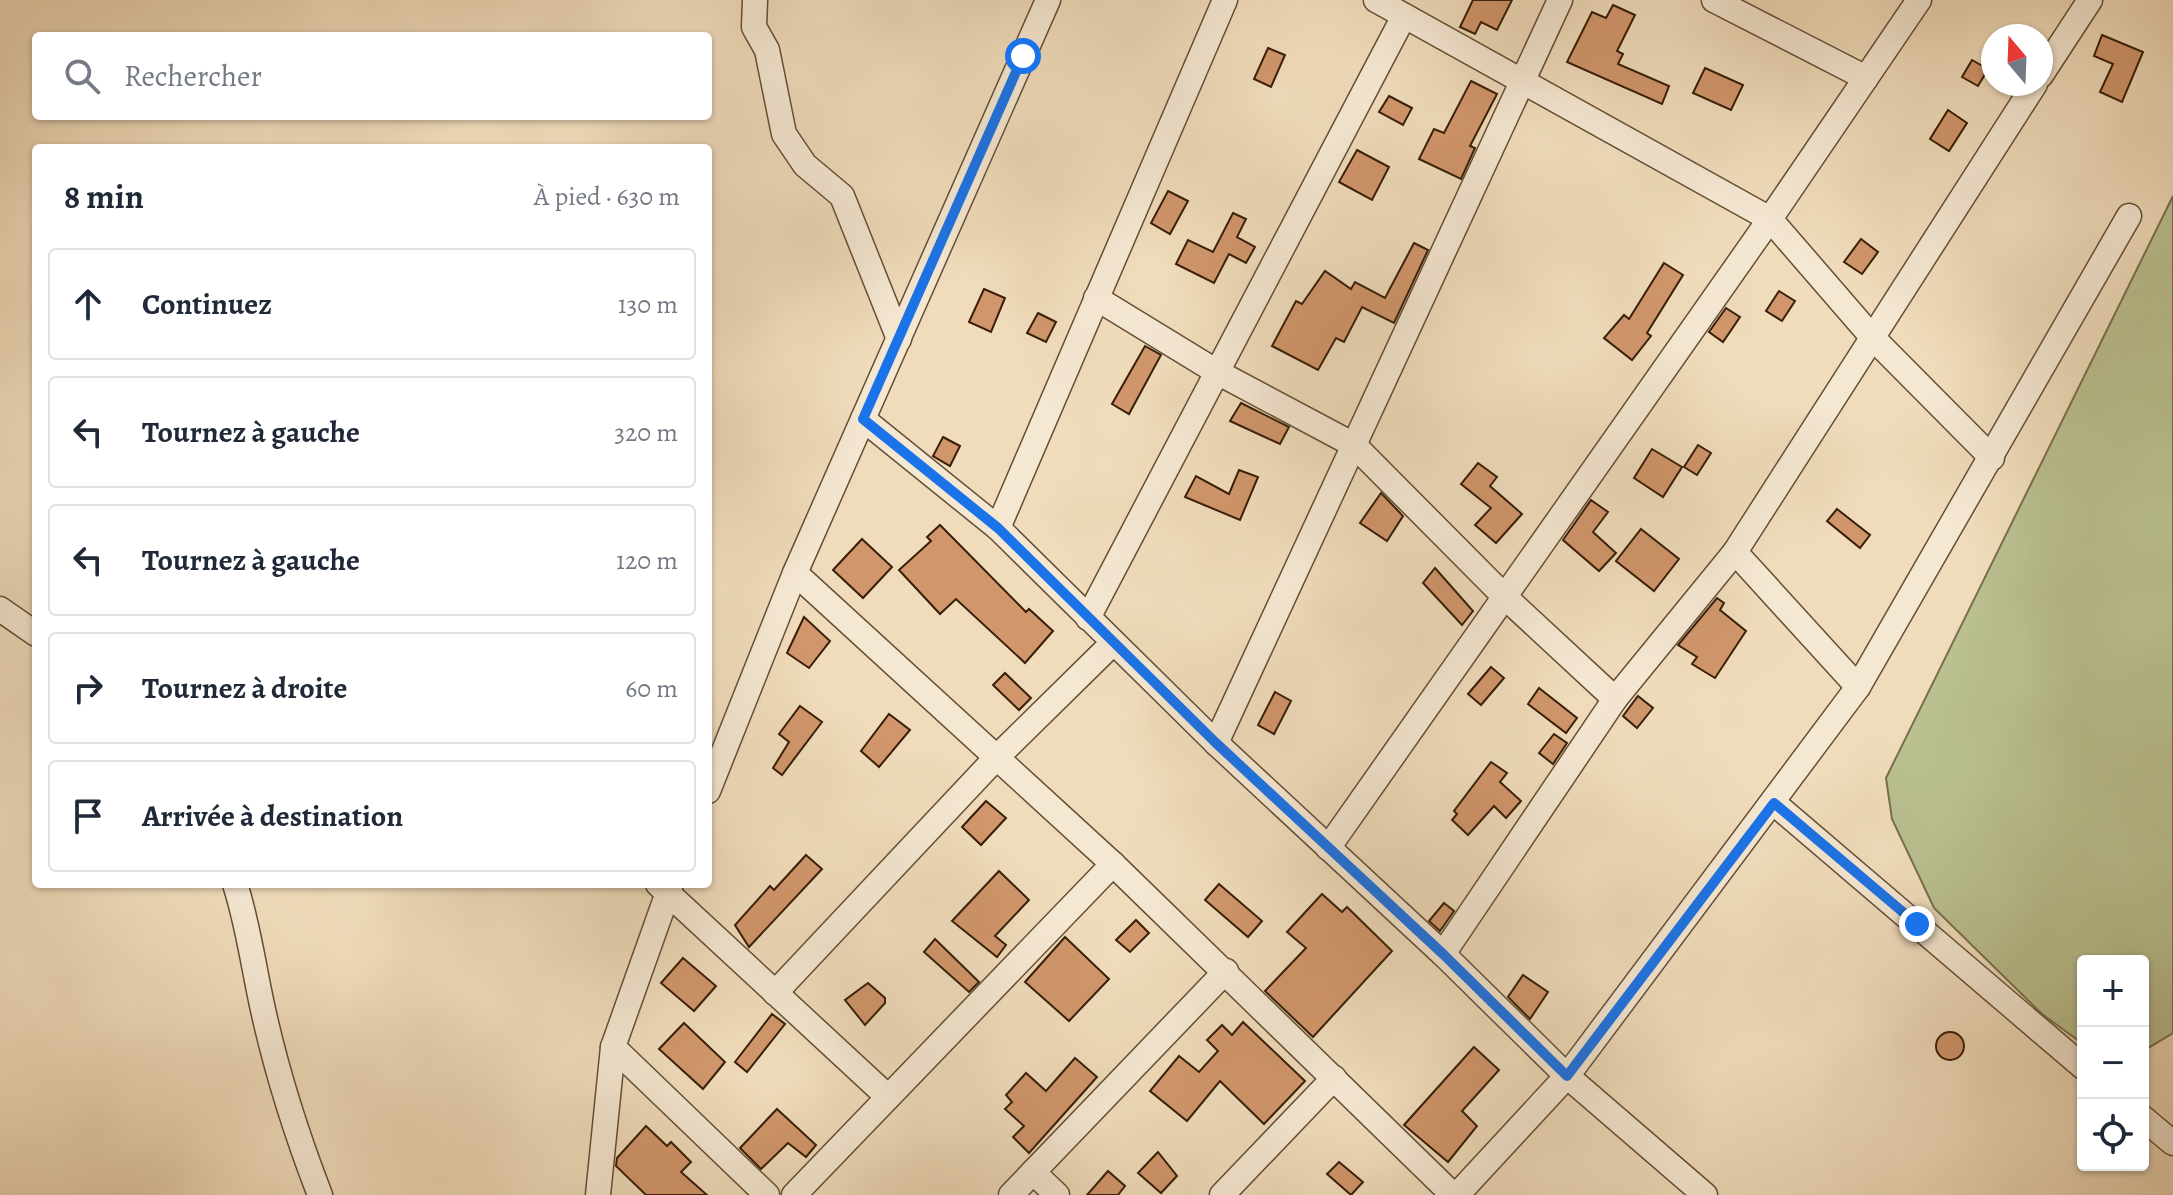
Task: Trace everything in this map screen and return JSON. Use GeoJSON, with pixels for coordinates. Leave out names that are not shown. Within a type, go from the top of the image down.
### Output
{"type":"FeatureCollection","features":[{"type":"Feature","properties":{"kind":"street"},"geometry":{"type":"LineString","coordinates":[[755,0],[754,27],[767,50],[784,134],[805,165],[842,196],[899,339]]}},
{"type":"Feature","properties":{"kind":"street"},"geometry":{"type":"LineString","coordinates":[[712,781],[795,573],[1048,0]]}},
{"type":"Feature","properties":{"kind":"street"},"geometry":{"type":"LineString","coordinates":[[998,528],[1225,0]]}},
{"type":"Feature","properties":{"kind":"street"},"geometry":{"type":"LineString","coordinates":[[1376,0],[1770,219],[1872,337],[1992,458]]}},
{"type":"Feature","properties":{"kind":"street"},"geometry":{"type":"LineString","coordinates":[[1216,743],[1560,0]]}},
{"type":"Feature","properties":{"kind":"street"},"geometry":{"type":"LineString","coordinates":[[1714,0],[1866,78]]}},
{"type":"Feature","properties":{"kind":"street"},"geometry":{"type":"LineString","coordinates":[[1328,848],[1770,219],[1919,0]]}},
{"type":"Feature","properties":{"kind":"street"},"geometry":{"type":"LineString","coordinates":[[2053,56],[2087,1]]}},
{"type":"Feature","properties":{"kind":"street"},"geometry":{"type":"LineString","coordinates":[[1088,618],[1404,16]]}},
{"type":"Feature","properties":{"kind":"street"},"geometry":{"type":"LineString","coordinates":[[1443,954],[1615,699],[1735,552],[2027,96]]}},
{"type":"Feature","properties":{"kind":"street"},"geometry":{"type":"LineString","coordinates":[[795,573],[1113,864],[1455,1195],[1567,1076],[1858,687],[2129,216]]}},
{"type":"Feature","properties":{"kind":"street"},"geometry":{"type":"LineString","coordinates":[[1096,298],[1217,372],[1354,445],[1505,597],[1615,699]]}},
{"type":"Feature","properties":{"kind":"street"},"geometry":{"type":"LineString","coordinates":[[863,419],[998,528],[1216,743],[1443,954],[1567,1076],[1705,1195]]}},
{"type":"Feature","properties":{"kind":"street"},"geometry":{"type":"LineString","coordinates":[[1735,552],[1858,687]]}},
{"type":"Feature","properties":{"kind":"street"},"geometry":{"type":"LineString","coordinates":[[0,609],[32,631]]}},
{"type":"Feature","properties":{"kind":"street"},"geometry":{"type":"LineString","coordinates":[[775,993],[996,758],[1113,643]]}},
{"type":"Feature","properties":{"kind":"street"},"geometry":{"type":"LineString","coordinates":[[1774,803],[2077,1062]]}},
{"type":"Feature","properties":{"kind":"street"},"geometry":{"type":"LineString","coordinates":[[794,1195],[1113,864]]}},
{"type":"Feature","properties":{"kind":"street"},"geometry":{"type":"LineString","coordinates":[[236,888],[247,920],[263,1009],[291,1121],[320,1195]]}},
{"type":"Feature","properties":{"kind":"street"},"geometry":{"type":"LineString","coordinates":[[598,1195],[613,1047],[666,888]]}},
{"type":"Feature","properties":{"kind":"street"},"geometry":{"type":"LineString","coordinates":[[667,888],[888,1097]]}},
{"type":"Feature","properties":{"kind":"street"},"geometry":{"type":"LineString","coordinates":[[1011,1195],[1226,971]]}},
{"type":"Feature","properties":{"kind":"street"},"geometry":{"type":"LineString","coordinates":[[613,1047],[767,1195]]}},
{"type":"Feature","properties":{"kind":"street"},"geometry":{"type":"LineString","coordinates":[[1222,1195],[1334,1078]]}},
{"type":"Feature","properties":{"kind":"street"},"geometry":{"type":"LineString","coordinates":[[2149,1123],[2173,1143]]}},
{"type":"Feature","properties":{"kind":"street"},"geometry":{"type":"LineString","coordinates":[[1033,1172],[1057,1195]]}},
{"type":"Feature","properties":{"kind":"green space"},"geometry":{"type":"Polygon","coordinates":[[[2173,196],[2173,1033],[2149,1047],[2149,955],[2077,955],[2077,1040],[2042,1014],[1934,908],[1892,819],[1886,778],[2173,196]]]}},
{"type":"Feature","properties":{"kind":"building"},"geometry":{"type":"Polygon","coordinates":[[[1473,0],[1512,0],[1497,30],[1481,22],[1475,34],[1460,27],[1473,0]]]}},
{"type":"Feature","properties":{"kind":"building"},"geometry":{"type":"Polygon","coordinates":[[[1613,5],[1635,15],[1617,51],[1623,54],[1618,64],[1669,86],[1662,104],[1567,62],[1592,12],[1606,18],[1613,5]]]}},
{"type":"Feature","properties":{"kind":"building"},"geometry":{"type":"Polygon","coordinates":[[[2102,35],[2143,52],[2122,102],[2100,92],[2113,64],[2094,56],[2102,35]]]}},
{"type":"Feature","properties":{"kind":"building"},"geometry":{"type":"Polygon","coordinates":[[[1268,48],[1285,55],[1271,87],[1254,79],[1268,48]]]}},
{"type":"Feature","properties":{"kind":"building"},"geometry":{"type":"Polygon","coordinates":[[[1972,60],[1981,65],[1978,86],[1962,77],[1972,60]]]}},
{"type":"Feature","properties":{"kind":"building"},"geometry":{"type":"Polygon","coordinates":[[[1705,68],[1743,85],[1731,110],[1693,93],[1705,68]]]}},
{"type":"Feature","properties":{"kind":"building"},"geometry":{"type":"Polygon","coordinates":[[[1471,81],[1497,94],[1470,146],[1475,148],[1461,179],[1419,159],[1434,129],[1444,133],[1471,81]]]}},
{"type":"Feature","properties":{"kind":"building"},"geometry":{"type":"Polygon","coordinates":[[[1389,96],[1412,108],[1403,125],[1379,112],[1389,96]]]}},
{"type":"Feature","properties":{"kind":"building"},"geometry":{"type":"Polygon","coordinates":[[[1948,110],[1967,123],[1949,151],[1930,139],[1948,110]]]}},
{"type":"Feature","properties":{"kind":"building"},"geometry":{"type":"Polygon","coordinates":[[[1357,150],[1389,167],[1372,200],[1339,182],[1357,150]]]}},
{"type":"Feature","properties":{"kind":"building"},"geometry":{"type":"Polygon","coordinates":[[[1168,191],[1188,201],[1170,234],[1151,223],[1168,191]]]}},
{"type":"Feature","properties":{"kind":"building"},"geometry":{"type":"Polygon","coordinates":[[[1233,213],[1246,219],[1237,237],[1255,247],[1246,263],[1229,254],[1214,283],[1176,264],[1188,240],[1213,252],[1233,213]]]}},
{"type":"Feature","properties":{"kind":"building"},"geometry":{"type":"Polygon","coordinates":[[[1861,239],[1878,252],[1862,274],[1844,262],[1861,239]]]}},
{"type":"Feature","properties":{"kind":"building"},"geometry":{"type":"Polygon","coordinates":[[[1414,243],[1428,250],[1394,323],[1362,307],[1344,342],[1336,338],[1318,370],[1272,346],[1296,301],[1302,304],[1325,271],[1351,289],[1355,282],[1385,298],[1414,243]]]}},
{"type":"Feature","properties":{"kind":"building"},"geometry":{"type":"Polygon","coordinates":[[[1664,263],[1683,275],[1647,333],[1651,336],[1632,360],[1604,338],[1624,315],[1629,319],[1664,263]]]}},
{"type":"Feature","properties":{"kind":"building"},"geometry":{"type":"Polygon","coordinates":[[[984,289],[1005,298],[991,332],[969,322],[984,289]]]}},
{"type":"Feature","properties":{"kind":"building"},"geometry":{"type":"Polygon","coordinates":[[[1779,291],[1795,301],[1782,321],[1766,311],[1779,291]]]}},
{"type":"Feature","properties":{"kind":"building"},"geometry":{"type":"Polygon","coordinates":[[[1726,308],[1740,317],[1723,342],[1709,332],[1726,308]]]}},
{"type":"Feature","properties":{"kind":"building"},"geometry":{"type":"Polygon","coordinates":[[[1038,313],[1056,322],[1046,342],[1027,333],[1038,313]]]}},
{"type":"Feature","properties":{"kind":"building"},"geometry":{"type":"Polygon","coordinates":[[[1145,346],[1161,355],[1129,414],[1112,404],[1145,346]]]}},
{"type":"Feature","properties":{"kind":"building"},"geometry":{"type":"Polygon","coordinates":[[[1241,403],[1289,427],[1280,444],[1230,421],[1241,403]]]}},
{"type":"Feature","properties":{"kind":"building"},"geometry":{"type":"Polygon","coordinates":[[[943,437],[960,446],[950,466],[933,456],[943,437]]]}},
{"type":"Feature","properties":{"kind":"building"},"geometry":{"type":"Polygon","coordinates":[[[1698,445],[1711,453],[1697,475],[1684,467],[1698,445]]]}},
{"type":"Feature","properties":{"kind":"building"},"geometry":{"type":"Polygon","coordinates":[[[1652,449],[1682,467],[1663,497],[1634,478],[1652,449]]]}},
{"type":"Feature","properties":{"kind":"building"},"geometry":{"type":"Polygon","coordinates":[[[1478,463],[1497,477],[1490,486],[1522,514],[1496,543],[1475,525],[1491,508],[1461,484],[1478,463]]]}},
{"type":"Feature","properties":{"kind":"building"},"geometry":{"type":"Polygon","coordinates":[[[1239,470],[1258,477],[1240,520],[1185,497],[1196,476],[1229,494],[1239,470]]]}},
{"type":"Feature","properties":{"kind":"building"},"geometry":{"type":"Polygon","coordinates":[[[1381,493],[1403,516],[1387,541],[1360,523],[1381,493]]]}},
{"type":"Feature","properties":{"kind":"building"},"geometry":{"type":"Polygon","coordinates":[[[1591,500],[1608,512],[1593,532],[1616,553],[1599,571],[1563,540],[1591,500]]]}},
{"type":"Feature","properties":{"kind":"building"},"geometry":{"type":"Polygon","coordinates":[[[1837,509],[1870,535],[1860,548],[1827,521],[1837,509]]]}},
{"type":"Feature","properties":{"kind":"building"},"geometry":{"type":"Polygon","coordinates":[[[940,525],[1026,612],[1029,609],[1053,631],[1025,663],[956,599],[940,614],[899,570],[931,541],[927,537],[940,525]]]}},
{"type":"Feature","properties":{"kind":"building"},"geometry":{"type":"Polygon","coordinates":[[[1641,529],[1679,559],[1654,591],[1616,561],[1641,529]]]}},
{"type":"Feature","properties":{"kind":"building"},"geometry":{"type":"Polygon","coordinates":[[[862,539],[892,567],[863,598],[833,570],[862,539]]]}},
{"type":"Feature","properties":{"kind":"building"},"geometry":{"type":"Polygon","coordinates":[[[1435,568],[1473,611],[1462,625],[1423,583],[1435,568]]]}},
{"type":"Feature","properties":{"kind":"building"},"geometry":{"type":"Polygon","coordinates":[[[1717,598],[1724,603],[1720,610],[1746,631],[1715,678],[1692,664],[1697,657],[1678,645],[1717,598]]]}},
{"type":"Feature","properties":{"kind":"building"},"geometry":{"type":"Polygon","coordinates":[[[804,617],[830,641],[809,668],[787,653],[804,617]]]}},
{"type":"Feature","properties":{"kind":"building"},"geometry":{"type":"Polygon","coordinates":[[[1491,667],[1504,678],[1481,705],[1468,694],[1491,667]]]}},
{"type":"Feature","properties":{"kind":"building"},"geometry":{"type":"Polygon","coordinates":[[[1005,673],[1031,698],[1019,710],[993,685],[1005,673]]]}},
{"type":"Feature","properties":{"kind":"building"},"geometry":{"type":"Polygon","coordinates":[[[1539,688],[1577,718],[1566,733],[1528,704],[1539,688]]]}},
{"type":"Feature","properties":{"kind":"building"},"geometry":{"type":"Polygon","coordinates":[[[1275,692],[1291,701],[1274,734],[1258,725],[1275,692]]]}},
{"type":"Feature","properties":{"kind":"building"},"geometry":{"type":"Polygon","coordinates":[[[1638,696],[1653,708],[1637,728],[1623,716],[1638,696]]]}},
{"type":"Feature","properties":{"kind":"building"},"geometry":{"type":"Polygon","coordinates":[[[800,706],[822,722],[782,775],[773,768],[789,742],[779,734],[800,706]]]}},
{"type":"Feature","properties":{"kind":"building"},"geometry":{"type":"Polygon","coordinates":[[[889,714],[910,730],[879,767],[861,751],[889,714]]]}},
{"type":"Feature","properties":{"kind":"building"},"geometry":{"type":"Polygon","coordinates":[[[1554,734],[1567,743],[1553,764],[1539,753],[1554,734]]]}},
{"type":"Feature","properties":{"kind":"building"},"geometry":{"type":"Polygon","coordinates":[[[1491,762],[1507,773],[1500,782],[1521,801],[1506,818],[1494,806],[1468,835],[1452,820],[1457,814],[1454,811],[1491,762]]]}},
{"type":"Feature","properties":{"kind":"building"},"geometry":{"type":"Polygon","coordinates":[[[986,801],[1006,818],[981,845],[962,827],[986,801]]]}},
{"type":"Feature","properties":{"kind":"building"},"geometry":{"type":"Polygon","coordinates":[[[806,855],[822,869],[749,947],[735,925],[770,886],[774,890],[806,855]]]}},
{"type":"Feature","properties":{"kind":"building"},"geometry":{"type":"Polygon","coordinates":[[[999,871],[1029,900],[995,936],[1006,945],[997,957],[952,921],[999,871]]]}},
{"type":"Feature","properties":{"kind":"building"},"geometry":{"type":"Polygon","coordinates":[[[1219,884],[1262,921],[1248,937],[1205,900],[1219,884]]]}},
{"type":"Feature","properties":{"kind":"building"},"geometry":{"type":"Polygon","coordinates":[[[1322,894],[1342,912],[1347,907],[1392,951],[1313,1037],[1265,991],[1306,948],[1287,932],[1322,894]]]}},
{"type":"Feature","properties":{"kind":"building"},"geometry":{"type":"Polygon","coordinates":[[[1444,903],[1454,911],[1440,931],[1429,921],[1444,903]]]}},
{"type":"Feature","properties":{"kind":"building"},"geometry":{"type":"Polygon","coordinates":[[[1136,920],[1149,933],[1130,952],[1116,940],[1136,920]]]}},
{"type":"Feature","properties":{"kind":"building"},"geometry":{"type":"Polygon","coordinates":[[[1065,937],[1109,979],[1069,1021],[1025,982],[1065,937]]]}},
{"type":"Feature","properties":{"kind":"building"},"geometry":{"type":"Polygon","coordinates":[[[935,939],[979,982],[969,992],[924,952],[935,939]]]}},
{"type":"Feature","properties":{"kind":"building"},"geometry":{"type":"Polygon","coordinates":[[[683,958],[716,986],[694,1011],[661,983],[683,958]]]}},
{"type":"Feature","properties":{"kind":"building"},"geometry":{"type":"Polygon","coordinates":[[[1523,975],[1548,992],[1530,1019],[1508,997],[1523,975]]]}},
{"type":"Feature","properties":{"kind":"building"},"geometry":{"type":"Polygon","coordinates":[[[868,983],[885,998],[885,1003],[865,1025],[845,1000],[868,983]]]}},
{"type":"Feature","properties":{"kind":"building"},"geometry":{"type":"Polygon","coordinates":[[[772,1014],[785,1024],[747,1072],[735,1062],[772,1014]]]}},
{"type":"Feature","properties":{"kind":"building"},"geometry":{"type":"Polygon","coordinates":[[[1243,1022],[1305,1081],[1264,1124],[1220,1081],[1187,1121],[1150,1091],[1179,1056],[1199,1072],[1218,1051],[1207,1040],[1222,1025],[1232,1035],[1243,1022]]]}},
{"type":"Feature","properties":{"kind":"building"},"geometry":{"type":"Polygon","coordinates":[[[684,1023],[725,1062],[703,1089],[659,1049],[684,1023]]]}},
{"type":"Feature","properties":{"kind":"building"},"geometry":{"type":"Polygon","coordinates":[[[1950,1032],[1960,1036],[1964,1046],[1960,1056],[1950,1060],[1940,1056],[1936,1046],[1940,1036],[1950,1032]]]}},
{"type":"Feature","properties":{"kind":"building"},"geometry":{"type":"Polygon","coordinates":[[[1474,1047],[1499,1070],[1462,1111],[1477,1126],[1448,1162],[1404,1125],[1474,1047]]]}},
{"type":"Feature","properties":{"kind":"building"},"geometry":{"type":"Polygon","coordinates":[[[1075,1058],[1097,1077],[1029,1153],[1013,1137],[1024,1126],[1005,1109],[1012,1102],[1006,1095],[1026,1073],[1046,1091],[1075,1058]]]}},
{"type":"Feature","properties":{"kind":"building"},"geometry":{"type":"Polygon","coordinates":[[[777,1109],[816,1145],[806,1157],[788,1143],[761,1169],[740,1148],[777,1109]]]}},
{"type":"Feature","properties":{"kind":"building"},"geometry":{"type":"Polygon","coordinates":[[[646,1126],[667,1146],[671,1142],[691,1162],[681,1172],[707,1195],[646,1195],[616,1166],[617,1158],[646,1126]]]}},
{"type":"Feature","properties":{"kind":"building"},"geometry":{"type":"Polygon","coordinates":[[[1158,1152],[1177,1176],[1161,1193],[1138,1173],[1158,1152]]]}},
{"type":"Feature","properties":{"kind":"building"},"geometry":{"type":"Polygon","coordinates":[[[1339,1162],[1363,1182],[1351,1195],[1327,1174],[1339,1162]]]}},
{"type":"Feature","properties":{"kind":"building"},"geometry":{"type":"Polygon","coordinates":[[[1108,1171],[1125,1186],[1118,1195],[1087,1195],[1108,1171]]]}},
{"type":"Feature","properties":{"kind":"route"},"geometry":{"type":"LineString","coordinates":[[1023,56],[863,419],[998,528],[1216,743],[1443,954],[1567,1076],[1774,803],[1917,924]]}}]}
